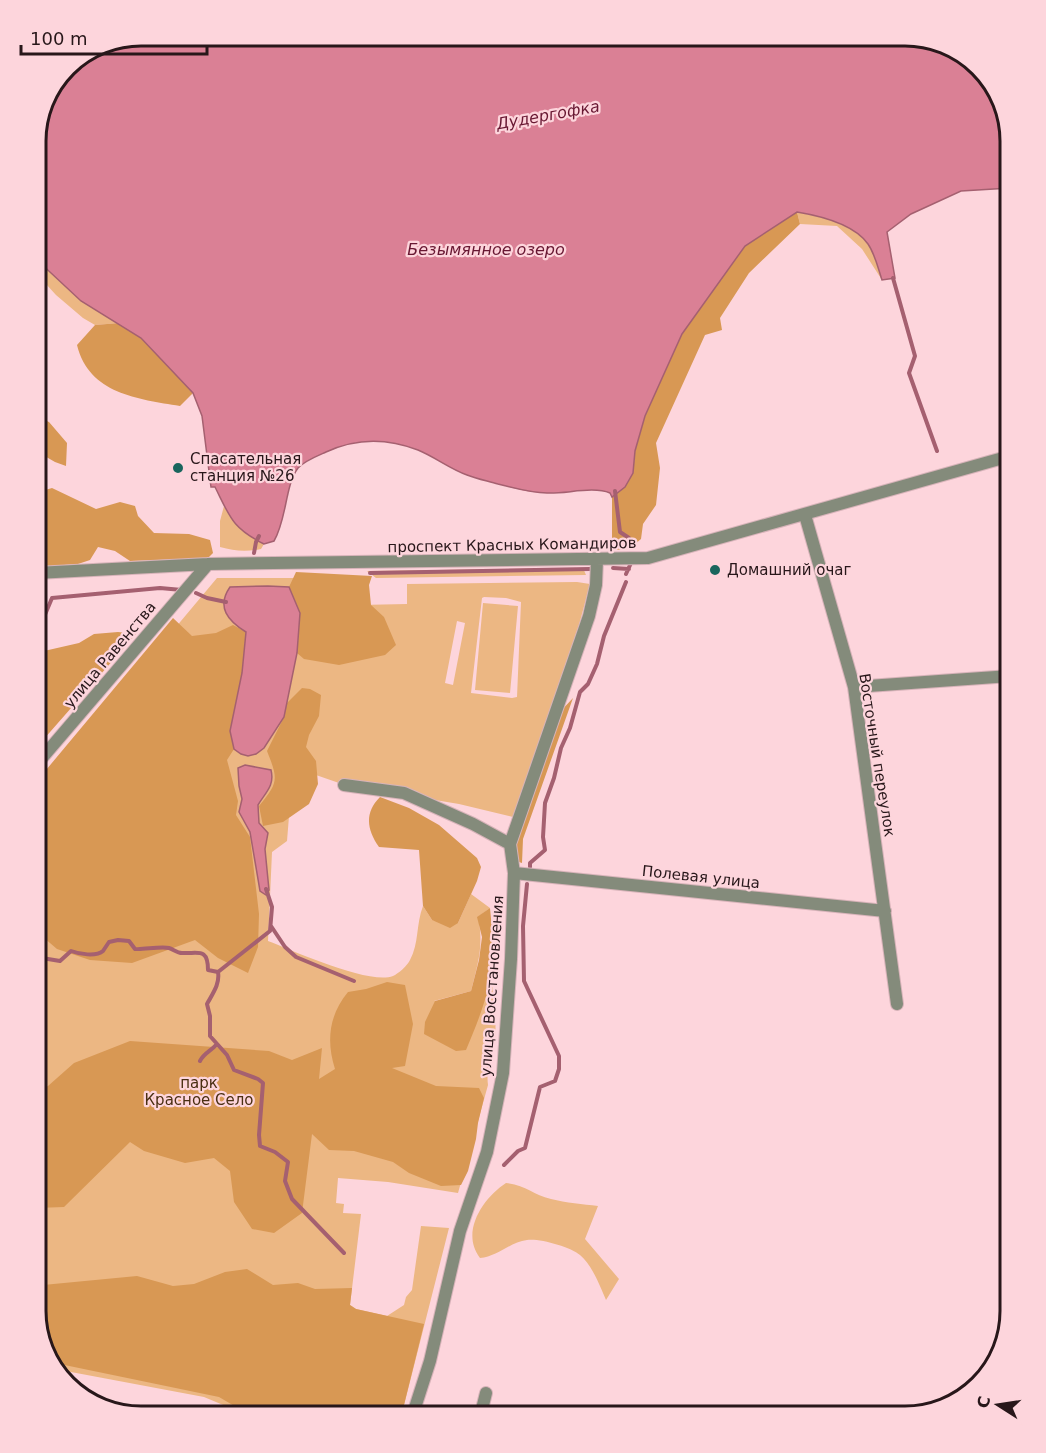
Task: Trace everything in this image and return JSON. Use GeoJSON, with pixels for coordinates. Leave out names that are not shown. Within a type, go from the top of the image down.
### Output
{"type":"FeatureCollection","features":[{"type":"Feature","properties":{"kind":"street","name":"проспект Красных Командиров"},"geometry":{"type":"LineString","coordinates":[[47,572],[208,564],[648,558],[1000,459]]}},
{"type":"Feature","properties":{"kind":"street","name":"Восточный переулок"},"geometry":{"type":"LineString","coordinates":[[805,515],[854,687],[897,1004]]}},
{"type":"Feature","properties":{"kind":"street","name":"улица Восстановления"},"geometry":{"type":"LineString","coordinates":[[416,1406],[430,1361],[459,1231],[487,1152],[503,1073],[514,873],[510,844],[589,616],[596,585],[597,560]]}},
{"type":"Feature","properties":{"kind":"street","name":"улица Равенства"},"geometry":{"type":"LineString","coordinates":[[46,753],[208,564]]}},
{"type":"Feature","properties":{"kind":"street"},"geometry":{"type":"LineString","coordinates":[[854,687],[1000,677]]}},
{"type":"Feature","properties":{"kind":"street"},"geometry":{"type":"LineString","coordinates":[[344,785],[404,793],[473,824],[510,844]]}},
{"type":"Feature","properties":{"kind":"street","name":"Полевая улица"},"geometry":{"type":"LineString","coordinates":[[514,873],[885,912]]}},
{"type":"Feature","properties":{"kind":"street"},"geometry":{"type":"LineString","coordinates":[[483,1406],[486,1393]]}},
{"type":"Feature","properties":{"kind":"green space"},"geometry":{"type":"Polygon","coordinates":[[[797,212],[836,222],[862,237],[873,252],[882,280],[862,249],[837,226],[800,224],[797,212]]]}},
{"type":"Feature","properties":{"kind":"green space"},"geometry":{"type":"Polygon","coordinates":[[[797,212],[800,224],[749,273],[720,318],[722,330],[705,335],[656,443],[660,468],[656,505],[643,524],[641,539],[629,549],[612,550],[612,497],[633,473],[635,451],[645,416],[682,334],[745,246],[797,212]]]}},
{"type":"Feature","properties":{"kind":"green space"},"geometry":{"type":"Polygon","coordinates":[[[47,269],[81,301],[119,323],[95,325],[56,295],[47,285],[47,269]]]}},
{"type":"Feature","properties":{"kind":"green space"},"geometry":{"type":"Polygon","coordinates":[[[119,323],[141,338],[193,393],[180,406],[132,397],[104,384],[92,374],[83,361],[77,345],[95,325],[119,323]]]}},
{"type":"Feature","properties":{"kind":"green space"},"geometry":{"type":"Polygon","coordinates":[[[47,421],[67,443],[66,466],[47,457],[47,421]]]}},
{"type":"Feature","properties":{"kind":"green space"},"geometry":{"type":"Polygon","coordinates":[[[52,488],[96,509],[120,502],[135,506],[138,516],[154,533],[189,534],[210,540],[213,553],[195,562],[184,559],[130,561],[115,551],[98,547],[90,560],[78,564],[47,566],[47,490],[52,488]]]}},
{"type":"Feature","properties":{"kind":"green space"},"geometry":{"type":"Polygon","coordinates":[[[224,506],[241,528],[264,544],[261,549],[240,551],[220,547],[220,521],[224,506]]]}},
{"type":"Feature","properties":{"kind":"green space"},"geometry":{"type":"Polygon","coordinates":[[[583,568],[586,575],[376,578],[367,571],[583,568]]]}},
{"type":"Feature","properties":{"kind":"green space"},"geometry":{"type":"Polygon","coordinates":[[[296,572],[372,576],[369,585],[371,605],[384,617],[396,645],[385,655],[339,665],[304,659],[297,653],[300,613],[289,587],[296,572]]]}},
{"type":"Feature","properties":{"kind":"green space","name":"парк Красное Село"},"geometry":{"type":"Polygon","coordinates":[[[217,578],[294,578],[359,605],[407,604],[407,584],[577,582],[590,584],[579,625],[513,817],[429,799],[416,791],[398,786],[339,783],[293,767],[287,841],[272,852],[268,941],[350,972],[367,976],[393,976],[403,969],[413,954],[423,906],[432,920],[458,923],[471,894],[490,908],[478,917],[480,946],[471,991],[434,1001],[484,1000],[491,974],[495,1021],[494,1049],[488,1071],[488,1085],[458,1193],[388,1182],[338,1178],[336,1203],[344,1204],[343,1213],[361,1214],[350,1305],[356,1309],[387,1316],[404,1305],[406,1297],[412,1290],[421,1226],[449,1228],[404,1406],[226,1406],[204,1397],[68,1371],[59,1359],[50,1336],[46,1311],[46,782],[217,578]],[[482,598],[471,693],[517,697],[521,602],[506,598],[482,598]],[[457,621],[445,683],[453,685],[465,623],[457,621]]]}},
{"type":"Feature","properties":{"kind":"green space"},"geometry":{"type":"Polygon","coordinates":[[[483,603],[518,606],[510,693],[475,690],[483,603]]]}},
{"type":"Feature","properties":{"kind":"green space"},"geometry":{"type":"Polygon","coordinates":[[[173,618],[192,636],[216,633],[233,625],[246,632],[242,673],[230,731],[234,749],[227,760],[238,801],[236,815],[250,837],[259,914],[258,947],[248,973],[218,958],[195,940],[132,963],[90,960],[57,949],[46,940],[46,769],[173,618]]]}},
{"type":"Feature","properties":{"kind":"green space"},"geometry":{"type":"Polygon","coordinates":[[[118,632],[136,634],[46,736],[47,650],[79,643],[94,634],[118,632]]]}},
{"type":"Feature","properties":{"kind":"green space"},"geometry":{"type":"Polygon","coordinates":[[[302,688],[310,689],[321,695],[319,716],[309,735],[306,747],[316,761],[318,784],[309,804],[283,822],[263,826],[259,806],[275,780],[267,751],[284,717],[286,704],[302,688]]]}},
{"type":"Feature","properties":{"kind":"green space"},"geometry":{"type":"Polygon","coordinates":[[[573,698],[523,839],[522,863],[519,862],[515,846],[559,713],[573,698]]]}},
{"type":"Feature","properties":{"kind":"green space"},"geometry":{"type":"Polygon","coordinates":[[[380,797],[409,808],[439,825],[477,858],[481,867],[477,881],[458,923],[450,928],[432,920],[423,906],[419,850],[379,847],[375,841],[370,828],[369,815],[380,797]]]}},
{"type":"Feature","properties":{"kind":"green space"},"geometry":{"type":"Polygon","coordinates":[[[490,908],[493,949],[489,984],[481,1013],[466,1050],[456,1051],[424,1034],[425,1022],[435,1001],[471,991],[482,937],[477,917],[490,908]]]}},
{"type":"Feature","properties":{"kind":"green space"},"geometry":{"type":"Polygon","coordinates":[[[387,982],[405,985],[413,1024],[405,1066],[392,1068],[436,1086],[479,1088],[484,1098],[468,1171],[461,1185],[441,1186],[409,1173],[393,1162],[354,1151],[329,1150],[312,1134],[302,1213],[274,1233],[252,1229],[234,1202],[230,1171],[214,1158],[185,1163],[144,1151],[130,1142],[64,1207],[46,1208],[46,1087],[74,1063],[130,1041],[269,1051],[292,1060],[322,1048],[319,1079],[335,1069],[330,1038],[337,1010],[348,992],[387,982]]]}},
{"type":"Feature","properties":{"kind":"green space"},"geometry":{"type":"Polygon","coordinates":[[[506,1183],[551,1199],[598,1206],[585,1239],[619,1279],[606,1300],[584,1259],[576,1252],[562,1246],[539,1240],[527,1240],[480,1258],[474,1248],[473,1227],[482,1206],[497,1189],[506,1183]]]}},
{"type":"Feature","properties":{"kind":"green space"},"geometry":{"type":"Polygon","coordinates":[[[247,1269],[273,1285],[298,1283],[315,1289],[352,1288],[350,1305],[356,1309],[424,1324],[404,1406],[234,1406],[219,1397],[63,1365],[59,1359],[47,1324],[46,1285],[137,1276],[173,1286],[194,1284],[225,1272],[247,1269]]]}},
{"type":"Feature","properties":{"kind":"water","name":"Безымянное озеро"},"geometry":{"type":"Polygon","coordinates":[[[142,46],[923,48],[946,56],[972,74],[987,94],[999,129],[1000,189],[961,191],[911,214],[887,232],[895,278],[882,280],[868,244],[854,231],[836,222],[797,212],[745,246],[682,334],[645,416],[635,451],[633,473],[625,487],[612,497],[610,493],[596,490],[547,493],[522,490],[467,475],[406,446],[372,441],[360,442],[337,447],[307,461],[298,468],[291,483],[274,541],[264,544],[238,527],[215,487],[211,487],[202,416],[193,393],[141,338],[81,301],[47,269],[48,123],[54,105],[74,74],[105,54],[123,48],[142,46]]]}},
{"type":"Feature","properties":{"kind":"water"},"geometry":{"type":"Polygon","coordinates":[[[230,587],[289,587],[300,613],[297,653],[284,717],[264,748],[248,756],[234,749],[230,731],[242,673],[246,632],[229,618],[224,601],[230,587]]]}},
{"type":"Feature","properties":{"kind":"water"},"geometry":{"type":"Polygon","coordinates":[[[245,765],[271,770],[272,776],[272,781],[258,805],[259,823],[268,833],[265,849],[269,890],[266,895],[260,891],[250,832],[239,812],[242,799],[238,768],[245,765]]]}},
{"type":"Feature","properties":{"kind":"waterway"},"geometry":{"type":"LineString","coordinates":[[893,278],[915,356],[909,373],[937,451]]}},
{"type":"Feature","properties":{"kind":"waterway"},"geometry":{"type":"LineString","coordinates":[[615,491],[620,532],[629,538],[629,545]]}},
{"type":"Feature","properties":{"kind":"waterway"},"geometry":{"type":"LineString","coordinates":[[254,553],[259,536]]}},
{"type":"Feature","properties":{"kind":"waterway"},"geometry":{"type":"LineString","coordinates":[[626,574],[631,563]]}},
{"type":"Feature","properties":{"kind":"waterway"},"geometry":{"type":"LineString","coordinates":[[613,568],[629,569]]}},
{"type":"Feature","properties":{"kind":"waterway"},"geometry":{"type":"LineString","coordinates":[[370,573],[590,569]]}},
{"type":"Feature","properties":{"kind":"waterway"},"geometry":{"type":"LineString","coordinates":[[530,867],[530,863],[545,850],[543,837],[545,803],[561,748],[570,728],[580,692],[588,684],[597,664],[604,636],[626,582]]}},
{"type":"Feature","properties":{"kind":"waterway"},"geometry":{"type":"LineString","coordinates":[[47,611],[52,598],[160,588],[182,590]]}},
{"type":"Feature","properties":{"kind":"waterway"},"geometry":{"type":"LineString","coordinates":[[196,593],[226,602]]}},
{"type":"Feature","properties":{"kind":"waterway"},"geometry":{"type":"LineString","coordinates":[[504,1165],[518,1151],[525,1148],[540,1087],[555,1081],[559,1069],[559,1056],[524,981],[523,926],[527,884]]}},
{"type":"Feature","properties":{"kind":"waterway"},"geometry":{"type":"LineString","coordinates":[[46,959],[60,961],[71,951],[83,954],[100,953],[109,942],[118,940],[129,941],[135,949],[165,948],[180,953],[201,953],[206,958],[208,970],[218,972],[270,931],[272,907],[266,889]]}},
{"type":"Feature","properties":{"kind":"waterway"},"geometry":{"type":"LineString","coordinates":[[271,926],[285,947],[296,957],[354,981]]}},
{"type":"Feature","properties":{"kind":"waterway"},"geometry":{"type":"LineString","coordinates":[[218,972],[217,984],[207,1004],[210,1016],[210,1036],[227,1055],[234,1070],[263,1083],[260,1146],[275,1152],[288,1162],[285,1181],[292,1199],[344,1253]]}},
{"type":"Feature","properties":{"kind":"waterway"},"geometry":{"type":"LineString","coordinates":[[200,1061],[216,1045]]}},
{"type":"Feature","properties":{"kind":"place","name":"Спасательная станция №26"},"geometry":{"type":"Point","coordinates":[178,468]}},
{"type":"Feature","properties":{"kind":"place","name":"Домашний очаг"},"geometry":{"type":"Point","coordinates":[715,570]}},
{"type":"Feature","properties":{"kind":"water label","name":"Дудергофка"},"geometry":{"type":"Point","coordinates":[548,115]}}]}
